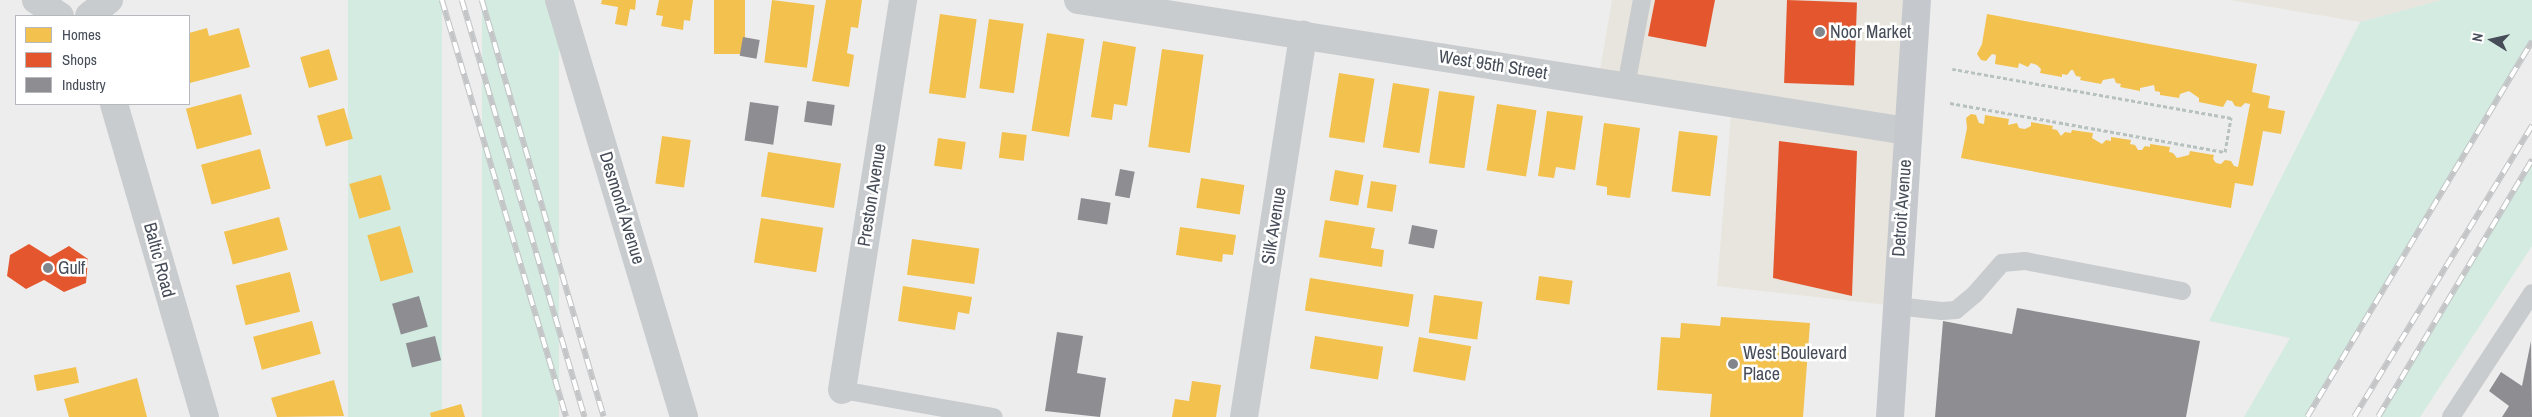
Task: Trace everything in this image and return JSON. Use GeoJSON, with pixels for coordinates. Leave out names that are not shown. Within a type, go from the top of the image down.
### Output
{"type":"FeatureCollection","features":[{"type":"Feature","properties":{"kind":"main road","name":"Detroit Avenue"},"geometry":{"type":"LineString","coordinates":[[1890,417],[1907,131],[1917,0]]}},
{"type":"Feature","properties":{"kind":"street"},"geometry":{"type":"LineString","coordinates":[[36,0],[58,15]]}},
{"type":"Feature","properties":{"kind":"street"},"geometry":{"type":"LineString","coordinates":[[90,15],[109,0]]}},
{"type":"Feature","properties":{"kind":"street","name":"Desmond Avenue"},"geometry":{"type":"LineString","coordinates":[[559,0],[684,417]]}},
{"type":"Feature","properties":{"kind":"street","name":"Preston Avenue"},"geometry":{"type":"LineString","coordinates":[[842,390],[903,0]]}},
{"type":"Feature","properties":{"kind":"street","name":"West 95th Street"},"geometry":{"type":"LineString","coordinates":[[1078,0],[1907,131]]}},
{"type":"Feature","properties":{"kind":"street","name":"Silk Avenue"},"geometry":{"type":"LineString","coordinates":[[1244,417],[1303,35]]}},
{"type":"Feature","properties":{"kind":"street","name":"Baltic Road"},"geometry":{"type":"LineString","coordinates":[[114,105],[205,417]]}},
{"type":"Feature","properties":{"kind":"lane"},"geometry":{"type":"LineString","coordinates":[[1626,86],[1642,0]]}},
{"type":"Feature","properties":{"kind":"lane"},"geometry":{"type":"LineString","coordinates":[[1896,306],[1942,311],[1956,310],[1975,294],[2002,262],[2025,261],[2182,292]]}},
{"type":"Feature","properties":{"kind":"lane"},"geometry":{"type":"LineString","coordinates":[[2451,417],[2532,293]]}},
{"type":"Feature","properties":{"kind":"lane"},"geometry":{"type":"LineString","coordinates":[[842,390],[994,417]]}},
{"type":"Feature","properties":{"kind":"path"},"geometry":{"type":"LineString","coordinates":[[1950,103],[2226,152],[2231,118],[1952,69]]}},
{"type":"Feature","properties":{"kind":"shaded area"},"geometry":{"type":"Polygon","coordinates":[[[1612,0],[1917,0],[1896,306],[1717,286],[1732,103],[1598,82],[1612,0]]]}},
{"type":"Feature","properties":{"kind":"shaded area"},"geometry":{"type":"Polygon","coordinates":[[[2230,0],[2442,0],[2360,22],[2230,0]]]}},
{"type":"Feature","properties":{"kind":"green space"},"geometry":{"type":"Polygon","coordinates":[[[348,0],[442,0],[442,417],[348,417],[348,0]]]}},
{"type":"Feature","properties":{"kind":"green space"},"geometry":{"type":"Polygon","coordinates":[[[482,0],[559,0],[559,417],[482,417],[482,0]]]}},
{"type":"Feature","properties":{"kind":"green space"},"geometry":{"type":"Polygon","coordinates":[[[2442,0],[2532,0],[2532,41],[2307,417],[2244,417],[2290,338],[2209,321],[2360,22],[2442,0]]]}},
{"type":"Feature","properties":{"kind":"green space"},"geometry":{"type":"Polygon","coordinates":[[[2532,160],[2532,246],[2420,417],[2378,417],[2532,160]]]}},
{"type":"Feature","properties":{"kind":"building: Homes"},"geometry":{"type":"Polygon","coordinates":[[[602,0],[636,0],[635,10],[630,9],[627,26],[615,24],[618,7],[601,4],[602,0]]]}},
{"type":"Feature","properties":{"kind":"building: Homes"},"geometry":{"type":"Polygon","coordinates":[[[659,0],[693,0],[690,21],[684,20],[683,30],[661,26],[663,16],[656,15],[659,0]]]}},
{"type":"Feature","properties":{"kind":"building: Homes"},"geometry":{"type":"Polygon","coordinates":[[[714,0],[745,0],[745,54],[714,54],[714,0]]]}},
{"type":"Feature","properties":{"kind":"building: Homes"},"geometry":{"type":"Polygon","coordinates":[[[772,0],[815,5],[807,68],[764,63],[772,0]]]}},
{"type":"Feature","properties":{"kind":"building: Homes"},"geometry":{"type":"Polygon","coordinates":[[[826,0],[862,0],[858,28],[851,27],[847,53],[854,55],[849,87],[812,81],[826,0]]]}},
{"type":"Feature","properties":{"kind":"building: Homes"},"geometry":{"type":"Polygon","coordinates":[[[940,14],[977,19],[966,98],[929,93],[940,14]]]}},
{"type":"Feature","properties":{"kind":"building: Homes"},"geometry":{"type":"Polygon","coordinates":[[[1987,14],[2257,64],[2252,92],[2270,96],[2268,108],[2285,111],[2281,134],[2263,131],[2253,186],[2235,183],[2231,208],[1961,158],[1967,128],[1966,118],[1971,114],[1976,115],[1979,123],[1984,124],[1985,115],[2009,119],[2008,125],[2017,123],[2019,128],[2025,129],[2031,126],[2031,122],[2053,126],[2052,129],[2057,130],[2061,136],[2065,132],[2071,133],[2072,130],[2093,133],[2092,138],[2102,144],[2106,140],[2111,141],[2111,137],[2131,140],[2130,144],[2135,145],[2138,150],[2142,150],[2145,146],[2150,147],[2150,144],[2170,147],[2169,152],[2173,153],[2177,158],[2189,155],[2190,151],[2214,155],[2213,159],[2216,163],[2221,164],[2225,160],[2231,161],[2234,166],[2238,167],[2250,104],[2245,103],[2241,107],[2235,106],[2232,101],[2227,100],[2223,107],[2199,102],[2199,98],[2189,91],[2180,94],[2179,98],[2160,95],[2160,92],[2155,91],[2154,85],[2140,88],[2140,91],[2120,87],[2121,84],[2116,83],[2114,78],[2103,80],[2101,84],[2080,80],[2081,77],[2076,76],[2073,70],[2067,75],[2062,74],[2062,77],[2040,73],[2041,69],[2031,63],[2028,67],[2019,63],[2018,68],[1995,64],[1996,55],[1992,54],[1986,61],[1981,60],[1977,54],[1982,44],[1987,14]]]}},
{"type":"Feature","properties":{"kind":"building: Homes"},"geometry":{"type":"Polygon","coordinates":[[[989,19],[1024,24],[1014,93],[979,88],[989,19]]]}},
{"type":"Feature","properties":{"kind":"building: Homes"},"geometry":{"type":"Polygon","coordinates":[[[207,28],[209,36],[239,28],[250,67],[190,83],[190,33],[207,28]]]}},
{"type":"Feature","properties":{"kind":"building: Homes"},"geometry":{"type":"Polygon","coordinates":[[[1047,33],[1085,39],[1069,137],[1032,131],[1047,33]]]}},
{"type":"Feature","properties":{"kind":"building: Homes"},"geometry":{"type":"Polygon","coordinates":[[[1103,41],[1136,47],[1127,106],[1114,104],[1112,120],[1091,117],[1103,41]]]}},
{"type":"Feature","properties":{"kind":"building: Homes"},"geometry":{"type":"Polygon","coordinates":[[[329,49],[338,80],[309,88],[300,57],[329,49]]]}},
{"type":"Feature","properties":{"kind":"building: Homes"},"geometry":{"type":"Polygon","coordinates":[[[1162,49],[1204,55],[1190,153],[1148,147],[1162,49]]]}},
{"type":"Feature","properties":{"kind":"building: Homes"},"geometry":{"type":"Polygon","coordinates":[[[1339,73],[1375,79],[1364,143],[1329,137],[1339,73]]]}},
{"type":"Feature","properties":{"kind":"building: Homes"},"geometry":{"type":"Polygon","coordinates":[[[1393,83],[1430,89],[1419,153],[1383,147],[1393,83]]]}},
{"type":"Feature","properties":{"kind":"building: Homes"},"geometry":{"type":"Polygon","coordinates":[[[1439,91],[1475,96],[1464,168],[1429,163],[1439,91]]]}},
{"type":"Feature","properties":{"kind":"building: Homes"},"geometry":{"type":"Polygon","coordinates":[[[241,94],[252,135],[197,149],[186,109],[241,94]]]}},
{"type":"Feature","properties":{"kind":"building: Homes"},"geometry":{"type":"Polygon","coordinates":[[[1497,104],[1537,110],[1526,176],[1487,170],[1497,104]]]}},
{"type":"Feature","properties":{"kind":"building: Homes"},"geometry":{"type":"Polygon","coordinates":[[[344,108],[353,139],[326,146],[317,116],[344,108]]]}},
{"type":"Feature","properties":{"kind":"building: Homes"},"geometry":{"type":"Polygon","coordinates":[[[1547,111],[1583,116],[1575,170],[1556,167],[1554,178],[1538,176],[1547,111]]]}},
{"type":"Feature","properties":{"kind":"building: Homes"},"geometry":{"type":"Polygon","coordinates":[[[1604,123],[1640,128],[1630,198],[1607,195],[1607,187],[1596,185],[1604,123]]]}},
{"type":"Feature","properties":{"kind":"building: Homes"},"geometry":{"type":"Polygon","coordinates":[[[1679,131],[1718,136],[1710,196],[1672,192],[1679,131]]]}},
{"type":"Feature","properties":{"kind":"building: Homes"},"geometry":{"type":"Polygon","coordinates":[[[1002,132],[1027,135],[1024,161],[999,158],[1002,132]]]}},
{"type":"Feature","properties":{"kind":"building: Homes"},"geometry":{"type":"Polygon","coordinates":[[[662,136],[691,140],[684,188],[655,184],[662,136]]]}},
{"type":"Feature","properties":{"kind":"building: Homes"},"geometry":{"type":"Polygon","coordinates":[[[938,138],[966,142],[962,170],[934,166],[938,138]]]}},
{"type":"Feature","properties":{"kind":"building: Homes"},"geometry":{"type":"Polygon","coordinates":[[[260,149],[271,189],[212,204],[201,165],[260,149]]]}},
{"type":"Feature","properties":{"kind":"building: Homes"},"geometry":{"type":"Polygon","coordinates":[[[768,152],[841,164],[834,208],[761,196],[768,152]]]}},
{"type":"Feature","properties":{"kind":"building: Homes"},"geometry":{"type":"Polygon","coordinates":[[[1335,170],[1364,175],[1358,206],[1330,201],[1335,170]]]}},
{"type":"Feature","properties":{"kind":"building: Homes"},"geometry":{"type":"Polygon","coordinates":[[[381,175],[391,210],[359,219],[349,184],[381,175]]]}},
{"type":"Feature","properties":{"kind":"building: Homes"},"geometry":{"type":"Polygon","coordinates":[[[1201,178],[1244,185],[1240,215],[1196,208],[1201,178]]]}},
{"type":"Feature","properties":{"kind":"building: Homes"},"geometry":{"type":"Polygon","coordinates":[[[1371,181],[1397,185],[1392,212],[1367,208],[1371,181]]]}},
{"type":"Feature","properties":{"kind":"building: Homes"},"geometry":{"type":"Polygon","coordinates":[[[279,217],[288,250],[233,265],[224,232],[279,217]]]}},
{"type":"Feature","properties":{"kind":"building: Homes"},"geometry":{"type":"Polygon","coordinates":[[[761,218],[823,228],[816,272],[754,262],[761,218]]]}},
{"type":"Feature","properties":{"kind":"building: Homes"},"geometry":{"type":"Polygon","coordinates":[[[1325,220],[1375,228],[1371,248],[1384,250],[1382,267],[1319,257],[1325,220]]]}},
{"type":"Feature","properties":{"kind":"building: Homes"},"geometry":{"type":"Polygon","coordinates":[[[400,226],[413,272],[381,282],[367,235],[400,226]]]}},
{"type":"Feature","properties":{"kind":"building: Homes"},"geometry":{"type":"Polygon","coordinates":[[[1180,227],[1236,235],[1233,255],[1223,254],[1222,262],[1176,255],[1180,227]]]}},
{"type":"Feature","properties":{"kind":"building: Homes"},"geometry":{"type":"Polygon","coordinates":[[[912,239],[979,248],[974,284],[907,275],[912,239]]]}},
{"type":"Feature","properties":{"kind":"building: Homes"},"geometry":{"type":"Polygon","coordinates":[[[290,272],[300,312],[246,325],[236,286],[290,272]]]}},
{"type":"Feature","properties":{"kind":"building: Homes"},"geometry":{"type":"Polygon","coordinates":[[[1539,276],[1573,281],[1569,304],[1536,300],[1539,276]]]}},
{"type":"Feature","properties":{"kind":"building: Homes"},"geometry":{"type":"Polygon","coordinates":[[[1310,278],[1414,294],[1409,327],[1305,311],[1310,278]]]}},
{"type":"Feature","properties":{"kind":"building: Homes"},"geometry":{"type":"Polygon","coordinates":[[[903,286],[972,297],[969,314],[958,312],[955,330],[898,321],[903,286]]]}},
{"type":"Feature","properties":{"kind":"building: Homes"},"geometry":{"type":"Polygon","coordinates":[[[1434,295],[1483,302],[1477,339],[1429,333],[1434,295]]]}},
{"type":"Feature","properties":{"kind":"building: Homes","name":"West Boulevard Place"},"geometry":{"type":"Polygon","coordinates":[[[1721,317],[1810,323],[1803,417],[1710,417],[1712,394],[1657,390],[1661,337],[1680,338],[1681,323],[1720,326],[1721,317]]]}},
{"type":"Feature","properties":{"kind":"building: Homes"},"geometry":{"type":"Polygon","coordinates":[[[312,321],[321,354],[262,370],[253,337],[312,321]]]}},
{"type":"Feature","properties":{"kind":"building: Homes"},"geometry":{"type":"Polygon","coordinates":[[[1315,336],[1383,347],[1378,379],[1310,369],[1315,336]]]}},
{"type":"Feature","properties":{"kind":"building: Homes"},"geometry":{"type":"Polygon","coordinates":[[[1419,337],[1471,346],[1465,381],[1413,371],[1419,337]]]}},
{"type":"Feature","properties":{"kind":"building: Homes"},"geometry":{"type":"Polygon","coordinates":[[[76,367],[79,383],[37,391],[34,375],[76,367]]]}},
{"type":"Feature","properties":{"kind":"building: Homes"},"geometry":{"type":"Polygon","coordinates":[[[137,378],[147,417],[69,417],[64,399],[137,378]]]}},
{"type":"Feature","properties":{"kind":"building: Homes"},"geometry":{"type":"Polygon","coordinates":[[[334,380],[344,416],[277,417],[271,398],[334,380]]]}},
{"type":"Feature","properties":{"kind":"building: Homes"},"geometry":{"type":"Polygon","coordinates":[[[1192,381],[1221,385],[1216,417],[1172,417],[1175,399],[1189,401],[1192,381]]]}},
{"type":"Feature","properties":{"kind":"building: Homes"},"geometry":{"type":"Polygon","coordinates":[[[461,404],[465,417],[431,417],[430,413],[461,404]]]}},
{"type":"Feature","properties":{"kind":"building: Shops"},"geometry":{"type":"Polygon","coordinates":[[[1655,0],[1715,0],[1706,47],[1648,36],[1655,0]]]}},
{"type":"Feature","properties":{"kind":"building: Shops","name":"Noor Market"},"geometry":{"type":"Polygon","coordinates":[[[1787,0],[1857,2],[1854,85],[1784,83],[1787,0]]]}},
{"type":"Feature","properties":{"kind":"building: Shops"},"geometry":{"type":"Polygon","coordinates":[[[1779,141],[1857,151],[1852,296],[1773,278],[1779,141]]]}},
{"type":"Feature","properties":{"kind":"building: Shops","name":"Gulf"},"geometry":{"type":"Polygon","coordinates":[[[29,244],[50,257],[69,246],[88,259],[86,283],[64,292],[44,280],[26,289],[7,276],[10,255],[29,244]]]}},
{"type":"Feature","properties":{"kind":"building: Industry"},"geometry":{"type":"Polygon","coordinates":[[[743,37],[760,40],[756,59],[740,56],[743,37]]]}},
{"type":"Feature","properties":{"kind":"building: Industry"},"geometry":{"type":"Polygon","coordinates":[[[807,101],[835,105],[832,126],[804,122],[807,101]]]}},
{"type":"Feature","properties":{"kind":"building: Industry"},"geometry":{"type":"Polygon","coordinates":[[[750,102],[779,106],[773,145],[745,141],[750,102]]]}},
{"type":"Feature","properties":{"kind":"building: Industry"},"geometry":{"type":"Polygon","coordinates":[[[1120,169],[1135,172],[1130,198],[1115,196],[1120,169]]]}},
{"type":"Feature","properties":{"kind":"building: Industry"},"geometry":{"type":"Polygon","coordinates":[[[1081,198],[1111,203],[1107,224],[1078,220],[1081,198]]]}},
{"type":"Feature","properties":{"kind":"building: Industry"},"geometry":{"type":"Polygon","coordinates":[[[1412,225],[1438,230],[1434,249],[1408,244],[1412,225]]]}},
{"type":"Feature","properties":{"kind":"building: Industry"},"geometry":{"type":"Polygon","coordinates":[[[419,296],[428,327],[401,334],[392,304],[419,296]]]}},
{"type":"Feature","properties":{"kind":"building: Industry"},"geometry":{"type":"Polygon","coordinates":[[[2017,308],[2200,341],[2186,417],[1935,417],[1943,321],[2012,334],[2017,308]]]}},
{"type":"Feature","properties":{"kind":"building: Industry"},"geometry":{"type":"Polygon","coordinates":[[[1057,332],[1083,336],[1077,373],[1106,378],[1100,417],[1045,411],[1057,332]]]}},
{"type":"Feature","properties":{"kind":"building: Industry"},"geometry":{"type":"Polygon","coordinates":[[[435,336],[441,360],[412,368],[406,343],[435,336]]]}},
{"type":"Feature","properties":{"kind":"building: Industry"},"geometry":{"type":"Polygon","coordinates":[[[2531,341],[2532,417],[2502,417],[2509,406],[2489,391],[2501,372],[2522,386],[2531,341]]]}},
{"type":"Feature","properties":{"kind":"railway"},"geometry":{"type":"LineString","coordinates":[[442,0],[566,417]]}},
{"type":"Feature","properties":{"kind":"railway"},"geometry":{"type":"LineString","coordinates":[[462,0],[585,417]]}},
{"type":"Feature","properties":{"kind":"railway"},"geometry":{"type":"LineString","coordinates":[[482,0],[604,417]]}},
{"type":"Feature","properties":{"kind":"railway"},"geometry":{"type":"LineString","coordinates":[[2307,417],[2532,41]]}},
{"type":"Feature","properties":{"kind":"railway"},"geometry":{"type":"LineString","coordinates":[[2354,417],[2532,125]]}},
{"type":"Feature","properties":{"kind":"railway"},"geometry":{"type":"LineString","coordinates":[[2378,417],[2532,160]]}},
{"type":"Feature","properties":{"kind":"place","name":"Noor Market"},"geometry":{"type":"Point","coordinates":[1820,32]}},
{"type":"Feature","properties":{"kind":"place","name":"Gulf"},"geometry":{"type":"Point","coordinates":[48,268]}},
{"type":"Feature","properties":{"kind":"place","name":"West Boulevard Place"},"geometry":{"type":"Point","coordinates":[1733,364]}}]}
